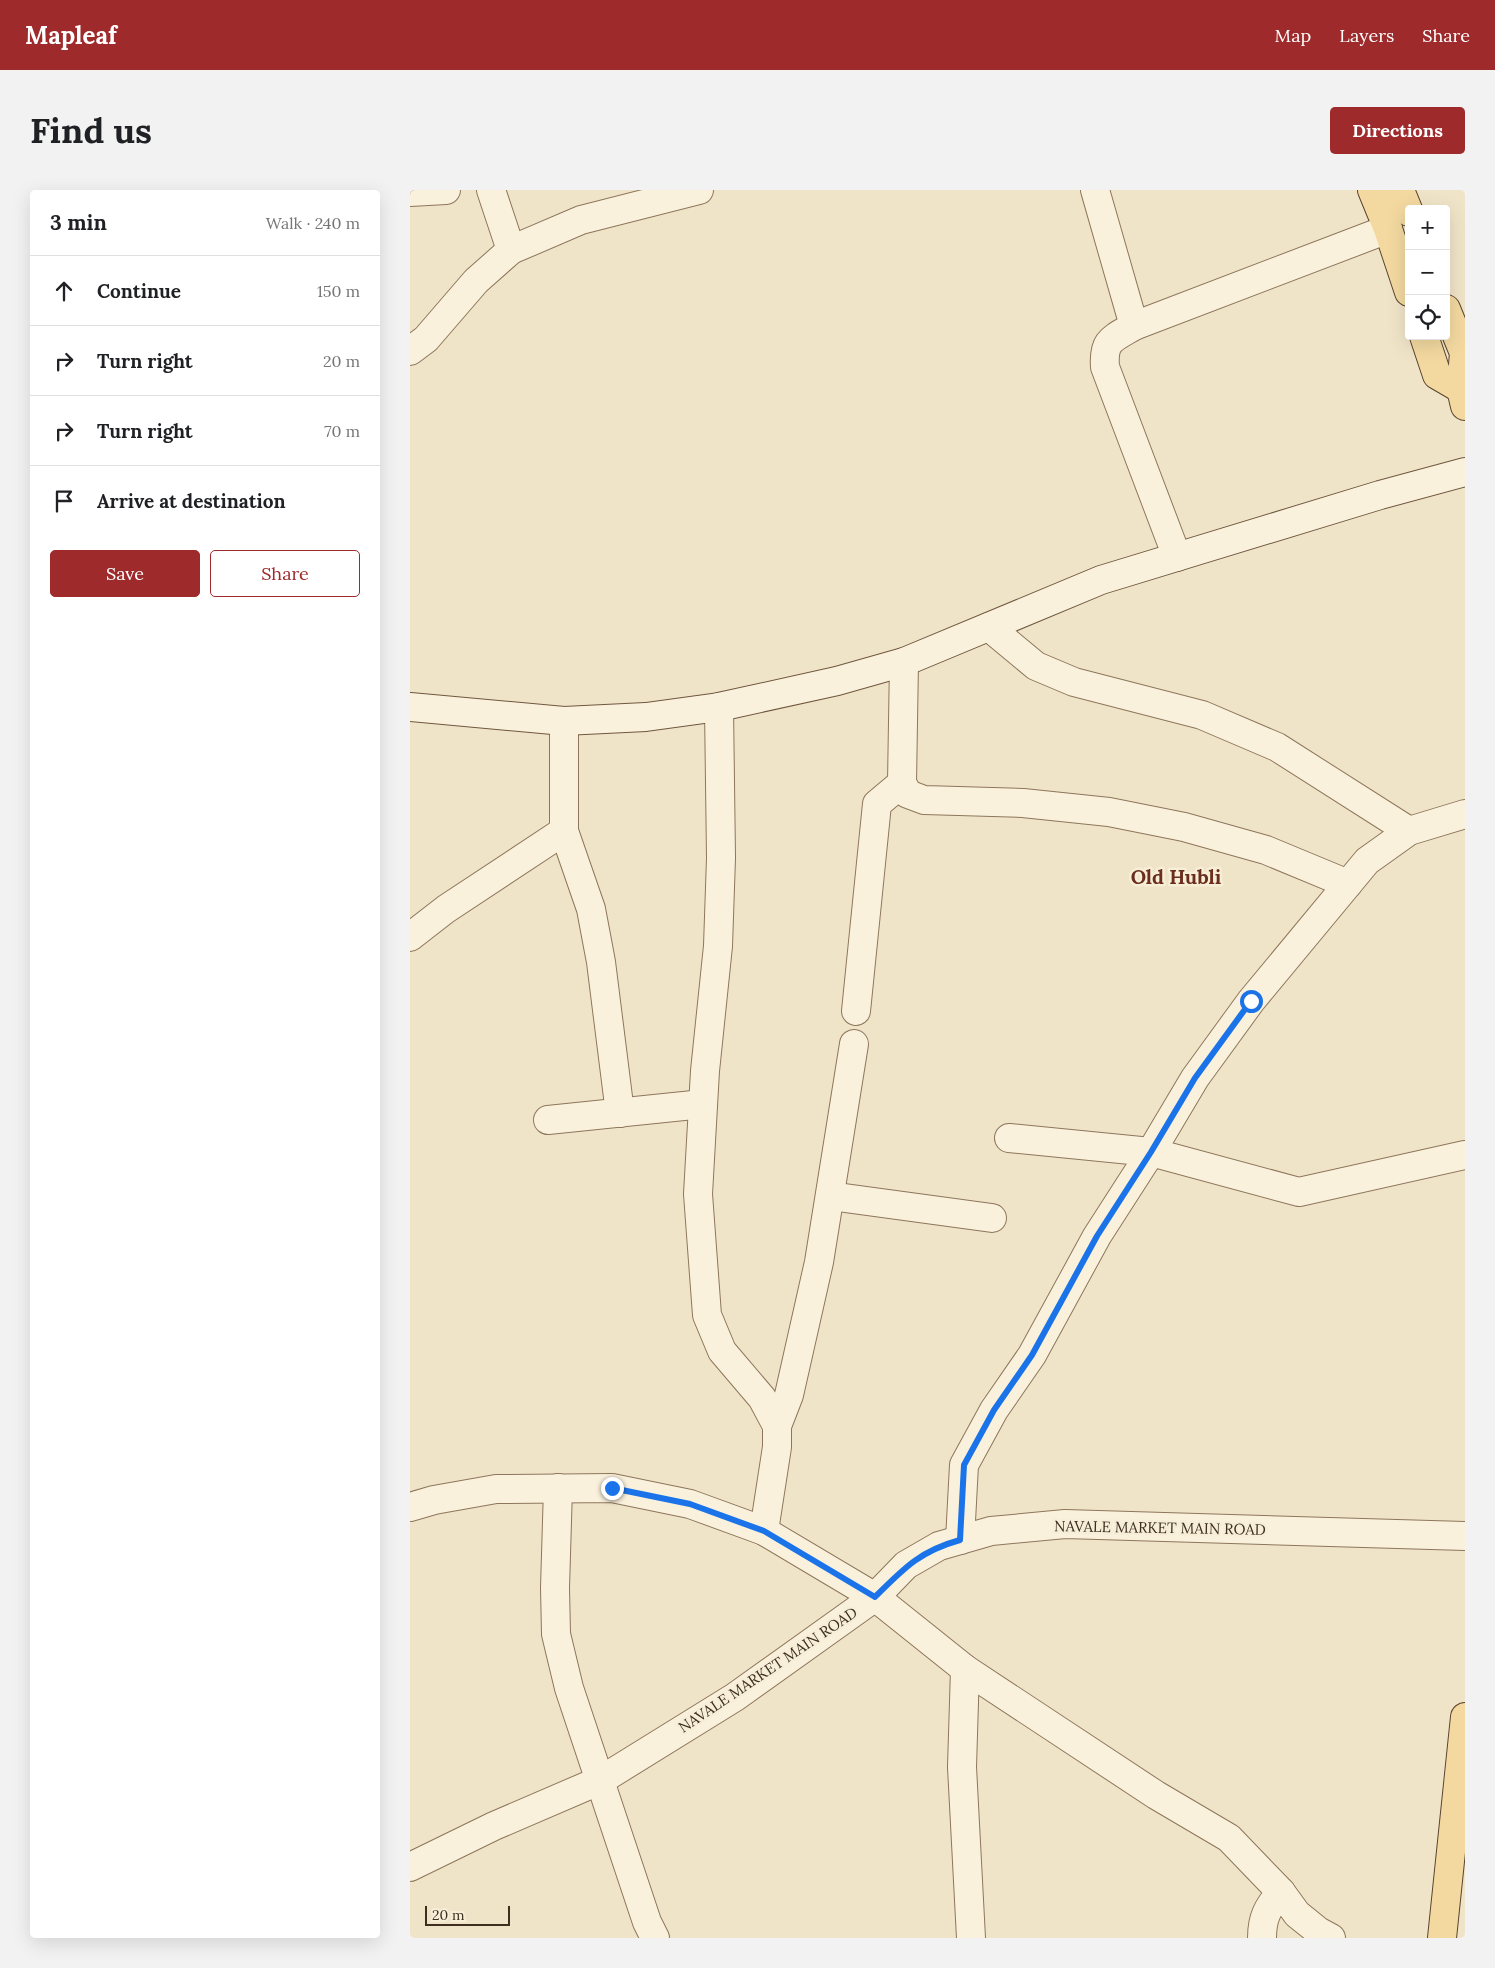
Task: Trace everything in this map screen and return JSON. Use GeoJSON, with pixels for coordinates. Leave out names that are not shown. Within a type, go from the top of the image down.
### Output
{"type":"FeatureCollection","features":[{"type":"Feature","properties":{"kind":"main road"},"geometry":{"type":"LineString","coordinates":[[1372,190],[1388,229],[1405,280]]}},
{"type":"Feature","properties":{"kind":"main road"},"geometry":{"type":"LineString","coordinates":[[1400,190],[1406,205]]}},
{"type":"Feature","properties":{"kind":"main road"},"geometry":{"type":"LineString","coordinates":[[1450,318],[1464,353],[1463,397]]}},
{"type":"Feature","properties":{"kind":"main road"},"geometry":{"type":"LineString","coordinates":[[1425,340],[1437,376],[1463,397]]}},
{"type":"Feature","properties":{"kind":"main road"},"geometry":{"type":"LineString","coordinates":[[1442,1938],[1465,1717]]}},
{"type":"Feature","properties":{"kind":"street"},"geometry":{"type":"LineString","coordinates":[[410,192],[446,190]]}},
{"type":"Feature","properties":{"kind":"street"},"geometry":{"type":"LineString","coordinates":[[491,190],[511,250]]}},
{"type":"Feature","properties":{"kind":"street"},"geometry":{"type":"LineString","coordinates":[[410,351],[426,339],[476,281],[511,250],[581,220],[699,190]]}},
{"type":"Feature","properties":{"kind":"street"},"geometry":{"type":"LineString","coordinates":[[1095,190],[1134,326]]}},
{"type":"Feature","properties":{"kind":"street"},"geometry":{"type":"LineString","coordinates":[[1177,557],[1105,367],[1104,352],[1110,340],[1134,326],[1388,229]]}},
{"type":"Feature","properties":{"kind":"street"},"geometry":{"type":"LineString","coordinates":[[410,707],[564,720],[646,717],[719,707],[837,681],[904,662],[1101,580],[1380,495],[1465,472]]}},
{"type":"Feature","properties":{"kind":"street"},"geometry":{"type":"LineString","coordinates":[[989,627],[1036,666],[1074,682],[1202,715],[1277,748],[1409,831]]}},
{"type":"Feature","properties":{"kind":"street"},"geometry":{"type":"LineString","coordinates":[[904,662],[902,783],[908,794],[924,800],[1023,803],[1109,812],[1184,827],[1266,850],[1348,884]]}},
{"type":"Feature","properties":{"kind":"street"},"geometry":{"type":"LineString","coordinates":[[719,707],[721,813],[718,946],[703,1104],[698,1194],[707,1315],[722,1351],[762,1398],[777,1426]]}},
{"type":"Feature","properties":{"kind":"street"},"geometry":{"type":"LineString","coordinates":[[564,720],[564,831],[591,909],[601,962],[620,1113]]}},
{"type":"Feature","properties":{"kind":"street"},"geometry":{"type":"LineString","coordinates":[[856,1010],[877,804],[902,783]]}},
{"type":"Feature","properties":{"kind":"street"},"geometry":{"type":"LineString","coordinates":[[960,1540],[964,1465],[994,1410],[1032,1355],[1097,1236],[1151,1152],[1195,1078],[1251,1001],[1367,861],[1409,831],[1465,814]]}},
{"type":"Feature","properties":{"kind":"street"},"geometry":{"type":"LineString","coordinates":[[410,937],[446,909],[564,831]]}},
{"type":"Feature","properties":{"kind":"street"},"geometry":{"type":"LineString","coordinates":[[764,1531],[777,1447],[777,1426],[789,1395],[819,1262],[854,1044]]}},
{"type":"Feature","properties":{"kind":"street"},"geometry":{"type":"LineString","coordinates":[[548,1120],[703,1104]]}},
{"type":"Feature","properties":{"kind":"street"},"geometry":{"type":"LineString","coordinates":[[1009,1138],[1151,1152],[1299,1192],[1465,1155]]}},
{"type":"Feature","properties":{"kind":"street"},"geometry":{"type":"LineString","coordinates":[[830,1196],[992,1218]]}},
{"type":"Feature","properties":{"kind":"street"},"geometry":{"type":"LineString","coordinates":[[558,1488],[555,1588],[556,1634],[570,1688],[647,1922],[655,1938]]}},
{"type":"Feature","properties":{"kind":"street"},"geometry":{"type":"LineString","coordinates":[[410,1507],[434,1500],[496,1489],[612,1488],[690,1504],[764,1531],[875,1597],[965,1669],[1156,1795],[1229,1838],[1281,1892],[1298,1914],[1318,1931],[1331,1938]]}},
{"type":"Feature","properties":{"kind":"street","name":"NAVALE MARKET MAIN ROAD"},"geometry":{"type":"LineString","coordinates":[[410,1867],[494,1826],[601,1780],[735,1697],[875,1597],[906,1565],[938,1546],[990,1532],[1066,1524],[1465,1536]]}},
{"type":"Feature","properties":{"kind":"street"},"geometry":{"type":"LineString","coordinates":[[965,1669],[962,1767],[971,1938]]}},
{"type":"Feature","properties":{"kind":"street"},"geometry":{"type":"LineString","coordinates":[[1262,1938],[1262,1929],[1268,1907],[1281,1892]]}},
{"type":"Feature","properties":{"kind":"district","name":"Old Hubli"},"geometry":{"type":"Point","coordinates":[1176,877]}},
{"type":"Feature","properties":{"kind":"route"},"geometry":{"type":"LineString","coordinates":[[612,1488],[690,1504],[764,1531],[875,1597],[906,1565],[938,1546],[960,1540],[964,1465],[994,1410],[1032,1355],[1097,1236],[1151,1152],[1195,1078],[1251,1001]]}}]}
